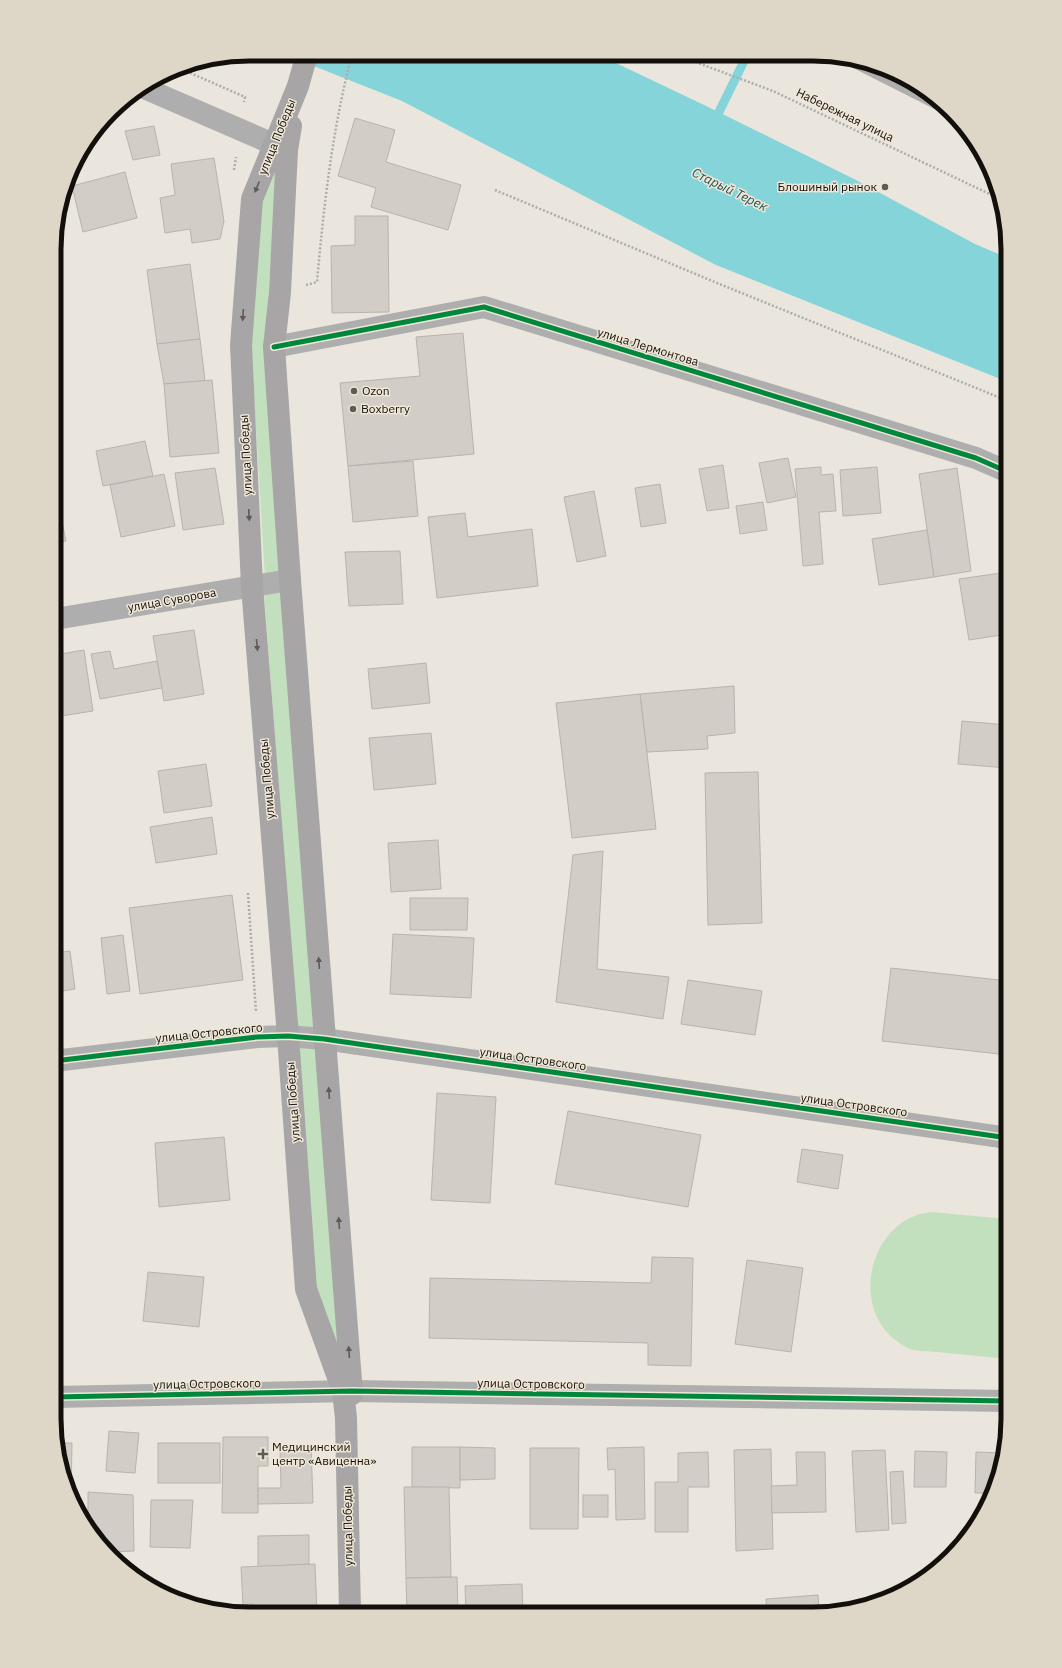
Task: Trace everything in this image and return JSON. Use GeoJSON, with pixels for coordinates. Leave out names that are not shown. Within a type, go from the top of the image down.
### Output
{"type":"FeatureCollection","features":[{"type":"Feature","properties":{"kind":"main road","name":"улица Победы"},"geometry":{"type":"LineString","coordinates":[[305,61],[280,147],[252,199],[241,345],[252,586],[288,1036],[306,1288],[348,1391],[346,1418],[350,1607]]}},
{"type":"Feature","properties":{"kind":"main road","name":"улица Победы"},"geometry":{"type":"LineString","coordinates":[[280,147],[280,292],[274,348],[348,1391],[357,1607]]}},
{"type":"Feature","properties":{"kind":"street"},"geometry":{"type":"LineString","coordinates":[[149,90],[280,147]]}},
{"type":"Feature","properties":{"kind":"street","name":"улица Лермонтова"},"geometry":{"type":"LineString","coordinates":[[274,348],[484,307],[976,458],[1001,469]]}},
{"type":"Feature","properties":{"kind":"street","name":"улица Суворова"},"geometry":{"type":"LineString","coordinates":[[61,618],[290,580]]}},
{"type":"Feature","properties":{"kind":"street","name":"улица Островского"},"geometry":{"type":"LineString","coordinates":[[61,1059],[258,1037],[288,1036],[324,1039],[1001,1137]]}},
{"type":"Feature","properties":{"kind":"street","name":"улица Островского"},"geometry":{"type":"LineString","coordinates":[[61,1397],[348,1391],[1001,1401]]}},
{"type":"Feature","properties":{"kind":"lane"},"geometry":{"type":"LineString","coordinates":[[891,78],[902,83]]}},
{"type":"Feature","properties":{"kind":"path"},"geometry":{"type":"LineString","coordinates":[[342,94],[350,61]]}},
{"type":"Feature","properties":{"kind":"path"},"geometry":{"type":"LineString","coordinates":[[495,190],[717,283],[1001,398]]}},
{"type":"Feature","properties":{"kind":"green space"},"geometry":{"type":"Polygon","coordinates":[[[277,164],[265,350],[282,575],[265,579],[251,346],[261,203],[277,164]]]}},
{"type":"Feature","properties":{"kind":"green space"},"geometry":{"type":"Polygon","coordinates":[[[282,588],[315,1030],[297,1029],[264,591],[282,588]]]}},
{"type":"Feature","properties":{"kind":"green space"},"geometry":{"type":"Polygon","coordinates":[[[299,1041],[316,1044],[341,1359],[314,1280],[299,1041]]]}},
{"type":"Feature","properties":{"kind":"green space"},"geometry":{"type":"Polygon","coordinates":[[[931,1212],[1001,1218],[1001,1358],[913,1350],[897,1341],[882,1326],[873,1307],[870,1286],[873,1266],[881,1246],[893,1230],[910,1218],[931,1212]]]}},
{"type":"Feature","properties":{"kind":"water","name":"Старый Терек"},"geometry":{"type":"Polygon","coordinates":[[[301,61],[612,61],[854,179],[975,244],[1001,255],[1001,379],[716,265],[402,101],[301,61]]]}},
{"type":"Feature","properties":{"kind":"building"},"geometry":{"type":"Polygon","coordinates":[[[355,118],[395,130],[386,162],[461,185],[448,230],[371,207],[376,188],[338,176],[355,118]]]}},
{"type":"Feature","properties":{"kind":"building"},"geometry":{"type":"Polygon","coordinates":[[[154,126],[160,155],[133,160],[125,131],[154,126]]]}},
{"type":"Feature","properties":{"kind":"building"},"geometry":{"type":"Polygon","coordinates":[[[214,158],[224,221],[220,239],[192,243],[190,229],[165,233],[160,198],[175,195],[171,164],[214,158]]]}},
{"type":"Feature","properties":{"kind":"building"},"geometry":{"type":"Polygon","coordinates":[[[125,172],[137,218],[83,232],[72,186],[125,172]]]}},
{"type":"Feature","properties":{"kind":"building"},"geometry":{"type":"Polygon","coordinates":[[[355,216],[388,216],[389,312],[332,313],[331,246],[355,245],[355,216]]]}},
{"type":"Feature","properties":{"kind":"building"},"geometry":{"type":"Polygon","coordinates":[[[190,264],[200,339],[157,344],[147,270],[190,264]]]}},
{"type":"Feature","properties":{"kind":"building"},"geometry":{"type":"Polygon","coordinates":[[[463,333],[474,454],[348,466],[340,383],[420,376],[416,337],[463,333]]]}},
{"type":"Feature","properties":{"kind":"building"},"geometry":{"type":"Polygon","coordinates":[[[200,339],[205,381],[164,384],[157,344],[200,339]]]}},
{"type":"Feature","properties":{"kind":"building"},"geometry":{"type":"Polygon","coordinates":[[[212,380],[219,453],[170,457],[164,384],[212,380]]]}},
{"type":"Feature","properties":{"kind":"building"},"geometry":{"type":"Polygon","coordinates":[[[145,441],[153,476],[103,486],[96,451],[145,441]]]}},
{"type":"Feature","properties":{"kind":"building"},"geometry":{"type":"Polygon","coordinates":[[[788,458],[796,497],[767,503],[759,463],[788,458]]]}},
{"type":"Feature","properties":{"kind":"building"},"geometry":{"type":"Polygon","coordinates":[[[413,461],[418,516],[353,522],[348,466],[413,461]]]}},
{"type":"Feature","properties":{"kind":"building"},"geometry":{"type":"Polygon","coordinates":[[[723,465],[729,508],[707,511],[699,469],[723,465]]]}},
{"type":"Feature","properties":{"kind":"building"},"geometry":{"type":"Polygon","coordinates":[[[821,467],[821,475],[833,474],[836,511],[819,512],[823,564],[803,566],[795,469],[821,467]]]}},
{"type":"Feature","properties":{"kind":"building"},"geometry":{"type":"Polygon","coordinates":[[[877,467],[881,513],[843,516],[840,470],[877,467]]]}},
{"type":"Feature","properties":{"kind":"building"},"geometry":{"type":"Polygon","coordinates":[[[215,468],[224,524],[183,530],[175,473],[215,468]]]}},
{"type":"Feature","properties":{"kind":"building"},"geometry":{"type":"Polygon","coordinates":[[[957,468],[971,571],[934,577],[919,474],[957,468]]]}},
{"type":"Feature","properties":{"kind":"building"},"geometry":{"type":"Polygon","coordinates":[[[164,474],[175,526],[121,537],[110,485],[164,474]]]}},
{"type":"Feature","properties":{"kind":"building"},"geometry":{"type":"Polygon","coordinates":[[[660,484],[666,523],[641,527],[635,488],[660,484]]]}},
{"type":"Feature","properties":{"kind":"building"},"geometry":{"type":"Polygon","coordinates":[[[594,491],[606,556],[577,562],[564,497],[594,491]]]}},
{"type":"Feature","properties":{"kind":"building"},"geometry":{"type":"Polygon","coordinates":[[[763,502],[767,530],[740,534],[736,506],[763,502]]]}},
{"type":"Feature","properties":{"kind":"building"},"geometry":{"type":"Polygon","coordinates":[[[465,513],[468,537],[532,529],[538,586],[437,598],[428,517],[465,513]]]}},
{"type":"Feature","properties":{"kind":"building"},"geometry":{"type":"Polygon","coordinates":[[[61,517],[66,541],[61,542],[61,517]]]}},
{"type":"Feature","properties":{"kind":"building"},"geometry":{"type":"Polygon","coordinates":[[[927,530],[934,577],[879,585],[872,539],[927,530]]]}},
{"type":"Feature","properties":{"kind":"building"},"geometry":{"type":"Polygon","coordinates":[[[400,551],[403,604],[349,606],[345,552],[400,551]]]}},
{"type":"Feature","properties":{"kind":"building"},"geometry":{"type":"Polygon","coordinates":[[[1001,573],[1001,635],[969,640],[959,579],[1001,573]]]}},
{"type":"Feature","properties":{"kind":"building"},"geometry":{"type":"Polygon","coordinates":[[[194,630],[204,694],[164,701],[153,636],[194,630]]]}},
{"type":"Feature","properties":{"kind":"building"},"geometry":{"type":"Polygon","coordinates":[[[84,650],[93,711],[61,716],[61,654],[84,650]]]}},
{"type":"Feature","properties":{"kind":"building"},"geometry":{"type":"Polygon","coordinates":[[[110,651],[114,669],[157,661],[162,688],[100,699],[91,654],[110,651]]]}},
{"type":"Feature","properties":{"kind":"building"},"geometry":{"type":"Polygon","coordinates":[[[426,663],[430,703],[372,709],[368,669],[426,663]]]}},
{"type":"Feature","properties":{"kind":"building"},"geometry":{"type":"Polygon","coordinates":[[[734,686],[735,733],[707,736],[708,749],[647,752],[640,694],[734,686]]]}},
{"type":"Feature","properties":{"kind":"building"},"geometry":{"type":"Polygon","coordinates":[[[640,694],[656,829],[572,838],[556,703],[640,694]]]}},
{"type":"Feature","properties":{"kind":"building"},"geometry":{"type":"Polygon","coordinates":[[[962,721],[1001,724],[1001,767],[958,764],[962,721]]]}},
{"type":"Feature","properties":{"kind":"building"},"geometry":{"type":"Polygon","coordinates":[[[431,733],[436,784],[374,790],[369,738],[431,733]]]}},
{"type":"Feature","properties":{"kind":"building"},"geometry":{"type":"Polygon","coordinates":[[[206,764],[212,806],[164,813],[158,771],[206,764]]]}},
{"type":"Feature","properties":{"kind":"building"},"geometry":{"type":"Polygon","coordinates":[[[758,772],[762,923],[708,925],[705,773],[758,772]]]}},
{"type":"Feature","properties":{"kind":"building"},"geometry":{"type":"Polygon","coordinates":[[[212,817],[217,854],[156,863],[150,827],[212,817]]]}},
{"type":"Feature","properties":{"kind":"building"},"geometry":{"type":"Polygon","coordinates":[[[438,840],[441,889],[391,892],[388,843],[438,840]]]}},
{"type":"Feature","properties":{"kind":"building"},"geometry":{"type":"Polygon","coordinates":[[[603,851],[597,969],[669,977],[663,1019],[556,1002],[573,855],[603,851]]]}},
{"type":"Feature","properties":{"kind":"building"},"geometry":{"type":"Polygon","coordinates":[[[232,895],[243,980],[140,994],[129,908],[232,895]]]}},
{"type":"Feature","properties":{"kind":"building"},"geometry":{"type":"Polygon","coordinates":[[[410,898],[468,898],[467,930],[410,930],[410,898]]]}},
{"type":"Feature","properties":{"kind":"building"},"geometry":{"type":"Polygon","coordinates":[[[393,934],[474,938],[471,998],[390,994],[393,934]]]}},
{"type":"Feature","properties":{"kind":"building"},"geometry":{"type":"Polygon","coordinates":[[[123,935],[130,991],[107,994],[101,938],[123,935]]]}},
{"type":"Feature","properties":{"kind":"building"},"geometry":{"type":"Polygon","coordinates":[[[70,951],[75,989],[61,991],[61,952],[70,951]]]}},
{"type":"Feature","properties":{"kind":"building"},"geometry":{"type":"Polygon","coordinates":[[[891,968],[1001,980],[1001,1054],[882,1041],[891,968]]]}},
{"type":"Feature","properties":{"kind":"building"},"geometry":{"type":"Polygon","coordinates":[[[688,980],[762,991],[755,1035],[681,1024],[688,980]]]}},
{"type":"Feature","properties":{"kind":"building"},"geometry":{"type":"Polygon","coordinates":[[[437,1093],[496,1097],[490,1203],[431,1200],[437,1093]]]}},
{"type":"Feature","properties":{"kind":"building"},"geometry":{"type":"Polygon","coordinates":[[[568,1111],[701,1135],[688,1207],[555,1184],[568,1111]]]}},
{"type":"Feature","properties":{"kind":"building"},"geometry":{"type":"Polygon","coordinates":[[[224,1137],[230,1200],[159,1207],[155,1143],[224,1137]]]}},
{"type":"Feature","properties":{"kind":"building"},"geometry":{"type":"Polygon","coordinates":[[[802,1149],[843,1155],[838,1189],[797,1182],[802,1149]]]}},
{"type":"Feature","properties":{"kind":"building"},"geometry":{"type":"Polygon","coordinates":[[[652,1257],[693,1258],[691,1366],[648,1365],[648,1343],[429,1338],[430,1278],[651,1283],[652,1257]]]}},
{"type":"Feature","properties":{"kind":"building"},"geometry":{"type":"Polygon","coordinates":[[[747,1260],[803,1268],[791,1352],[735,1344],[747,1260]]]}},
{"type":"Feature","properties":{"kind":"building"},"geometry":{"type":"Polygon","coordinates":[[[148,1272],[204,1277],[199,1327],[143,1321],[148,1272]]]}},
{"type":"Feature","properties":{"kind":"building"},"geometry":{"type":"Polygon","coordinates":[[[109,1431],[139,1433],[135,1473],[106,1471],[109,1431]]]}},
{"type":"Feature","properties":{"kind":"building"},"geometry":{"type":"Polygon","coordinates":[[[223,1437],[268,1437],[268,1466],[258,1466],[258,1513],[222,1513],[223,1437]]]}},
{"type":"Feature","properties":{"kind":"building"},"geometry":{"type":"Polygon","coordinates":[[[63,1443],[72,1443],[71,1480],[67,1468],[63,1443]]]}},
{"type":"Feature","properties":{"kind":"building"},"geometry":{"type":"Polygon","coordinates":[[[158,1443],[220,1443],[220,1483],[158,1483],[158,1443]]]}},
{"type":"Feature","properties":{"kind":"building"},"geometry":{"type":"Polygon","coordinates":[[[311,1445],[313,1503],[258,1504],[258,1488],[281,1488],[280,1446],[311,1445]]]}},
{"type":"Feature","properties":{"kind":"building"},"geometry":{"type":"Polygon","coordinates":[[[412,1447],[460,1447],[460,1488],[412,1487],[412,1447]]]}},
{"type":"Feature","properties":{"kind":"building"},"geometry":{"type":"Polygon","coordinates":[[[460,1447],[495,1448],[495,1479],[460,1480],[460,1447]]]}},
{"type":"Feature","properties":{"kind":"building"},"geometry":{"type":"Polygon","coordinates":[[[644,1447],[645,1519],[616,1520],[615,1469],[608,1470],[607,1448],[644,1447]]]}},
{"type":"Feature","properties":{"kind":"building"},"geometry":{"type":"Polygon","coordinates":[[[530,1448],[579,1448],[578,1529],[530,1529],[530,1448]]]}},
{"type":"Feature","properties":{"kind":"building"},"geometry":{"type":"Polygon","coordinates":[[[771,1449],[773,1549],[736,1551],[734,1450],[771,1449]]]}},
{"type":"Feature","properties":{"kind":"building"},"geometry":{"type":"Polygon","coordinates":[[[885,1450],[889,1530],[856,1532],[852,1451],[885,1450]]]}},
{"type":"Feature","properties":{"kind":"building"},"geometry":{"type":"Polygon","coordinates":[[[915,1451],[947,1452],[946,1487],[914,1487],[915,1451]]]}},
{"type":"Feature","properties":{"kind":"building"},"geometry":{"type":"Polygon","coordinates":[[[708,1452],[709,1487],[688,1487],[688,1532],[655,1532],[655,1482],[678,1482],[678,1453],[708,1452]]]}},
{"type":"Feature","properties":{"kind":"building"},"geometry":{"type":"Polygon","coordinates":[[[796,1452],[825,1452],[826,1512],[772,1513],[771,1486],[797,1485],[796,1452]]]}},
{"type":"Feature","properties":{"kind":"building"},"geometry":{"type":"Polygon","coordinates":[[[976,1452],[998,1453],[995,1468],[986,1493],[975,1493],[976,1452]]]}},
{"type":"Feature","properties":{"kind":"building"},"geometry":{"type":"Polygon","coordinates":[[[903,1471],[906,1523],[892,1524],[890,1472],[903,1471]]]}},
{"type":"Feature","properties":{"kind":"building"},"geometry":{"type":"Polygon","coordinates":[[[404,1487],[449,1487],[451,1577],[406,1578],[404,1487]]]}},
{"type":"Feature","properties":{"kind":"building"},"geometry":{"type":"Polygon","coordinates":[[[88,1492],[133,1495],[134,1551],[116,1552],[88,1516],[88,1492]]]}},
{"type":"Feature","properties":{"kind":"building"},"geometry":{"type":"Polygon","coordinates":[[[583,1495],[608,1495],[608,1517],[583,1517],[583,1495]]]}},
{"type":"Feature","properties":{"kind":"building"},"geometry":{"type":"Polygon","coordinates":[[[151,1500],[193,1500],[190,1548],[150,1547],[151,1500]]]}},
{"type":"Feature","properties":{"kind":"building"},"geometry":{"type":"Polygon","coordinates":[[[309,1535],[309,1564],[258,1567],[258,1536],[309,1535]]]}},
{"type":"Feature","properties":{"kind":"building"},"geometry":{"type":"Polygon","coordinates":[[[315,1564],[317,1607],[253,1607],[253,1604],[243,1605],[241,1567],[315,1564]]]}},
{"type":"Feature","properties":{"kind":"building"},"geometry":{"type":"Polygon","coordinates":[[[457,1577],[458,1607],[407,1607],[406,1578],[457,1577]]]}},
{"type":"Feature","properties":{"kind":"building"},"geometry":{"type":"Polygon","coordinates":[[[522,1584],[523,1607],[466,1607],[465,1586],[522,1584]]]}},
{"type":"Feature","properties":{"kind":"building"},"geometry":{"type":"Polygon","coordinates":[[[818,1595],[819,1607],[767,1607],[766,1599],[818,1595]]]}},
{"type":"Feature","properties":{"kind":"waterway"},"geometry":{"type":"LineString","coordinates":[[719,112],[744,61]]}},
{"type":"Feature","properties":{"kind":"cycle path"},"geometry":{"type":"LineString","coordinates":[[274,347],[484,307],[976,458],[1001,469]]}},
{"type":"Feature","properties":{"kind":"cycle path"},"geometry":{"type":"LineString","coordinates":[[61,1060],[257,1037],[288,1036],[324,1039],[1001,1137]]}},
{"type":"Feature","properties":{"kind":"cycle path"},"geometry":{"type":"LineString","coordinates":[[61,1397],[352,1391],[1001,1401]]}},
{"type":"Feature","properties":{"kind":"place","name":"Блошиный рынок"},"geometry":{"type":"Point","coordinates":[885,187]}},
{"type":"Feature","properties":{"kind":"place","name":"Ozon"},"geometry":{"type":"Point","coordinates":[354,391]}},
{"type":"Feature","properties":{"kind":"place","name":"Boxberry"},"geometry":{"type":"Point","coordinates":[353,409]}},
{"type":"Feature","properties":{"kind":"place","name":"Медицинский центр «Авиценна»"},"geometry":{"type":"Point","coordinates":[263,1454]}}]}
